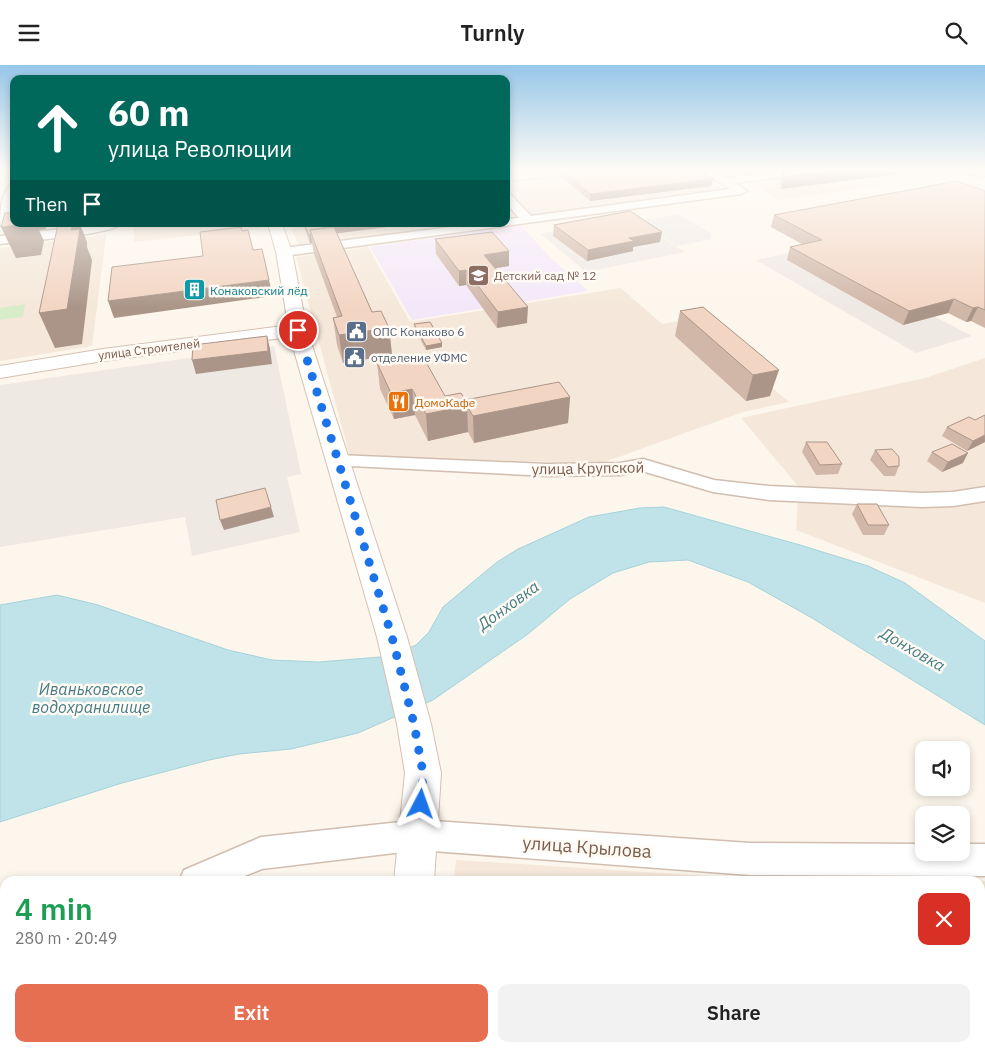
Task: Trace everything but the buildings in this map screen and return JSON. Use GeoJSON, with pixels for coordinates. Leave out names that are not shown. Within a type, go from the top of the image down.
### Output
{"type":"FeatureCollection","features":[{"type":"Feature","properties":{"kind":"main road"},"geometry":{"type":"LineString","coordinates":[[276,227],[284,252],[298,330],[355,510],[392,637],[414,724],[423,773],[415,876]]}},
{"type":"Feature","properties":{"kind":"main road","name":"улица Строителей"},"geometry":{"type":"LineString","coordinates":[[0,371],[103,355],[298,330]]}},
{"type":"Feature","properties":{"kind":"street"},"geometry":{"type":"LineString","coordinates":[[524,216],[528,220]]}},
{"type":"Feature","properties":{"kind":"street"},"geometry":{"type":"LineString","coordinates":[[510,222],[557,216]]}},
{"type":"Feature","properties":{"kind":"street"},"geometry":{"type":"LineString","coordinates":[[0,240],[105,227]]}},
{"type":"Feature","properties":{"kind":"street"},"geometry":{"type":"LineString","coordinates":[[284,252],[479,227]]}},
{"type":"Feature","properties":{"kind":"street","name":"улица Крупской"},"geometry":{"type":"LineString","coordinates":[[338,461],[547,470],[620,469],[643,465],[713,486],[769,493],[856,499],[952,499],[985,494]]}},
{"type":"Feature","properties":{"kind":"street","name":"улица Крылова"},"geometry":{"type":"LineString","coordinates":[[207,876],[261,853],[419,835],[750,859],[985,860]]}},
{"type":"Feature","properties":{"kind":"shaded area"},"geometry":{"type":"Polygon","coordinates":[[[667,216],[682,216],[710,233],[711,239],[677,246],[639,221],[667,216]]]}},
{"type":"Feature","properties":{"kind":"shaded area"},"geometry":{"type":"Polygon","coordinates":[[[630,217],[685,252],[586,272],[541,234],[630,217]]]}},
{"type":"Feature","properties":{"kind":"shaded area","name":"Детский сад № 12"},"geometry":{"type":"Polygon","coordinates":[[[520,225],[551,258],[588,291],[412,320],[370,247],[510,227],[520,225]]]}},
{"type":"Feature","properties":{"kind":"shaded area"},"geometry":{"type":"Polygon","coordinates":[[[134,227],[262,228],[134,242],[134,227]]]}},
{"type":"Feature","properties":{"kind":"shaded area"},"geometry":{"type":"Polygon","coordinates":[[[291,227],[457,227],[299,247],[291,227]]]}},
{"type":"Feature","properties":{"kind":"shaded area"},"geometry":{"type":"Polygon","coordinates":[[[106,235],[92,346],[0,361],[0,248],[106,235]]]}},
{"type":"Feature","properties":{"kind":"shaded area"},"geometry":{"type":"Polygon","coordinates":[[[368,247],[410,322],[621,288],[662,324],[692,319],[789,402],[743,412],[602,463],[350,457],[296,257],[368,247]]]}},
{"type":"Feature","properties":{"kind":"shaded area"},"geometry":{"type":"Polygon","coordinates":[[[805,249],[972,336],[916,353],[756,260],[805,249]]]}},
{"type":"Feature","properties":{"kind":"shaded area"},"geometry":{"type":"Polygon","coordinates":[[[274,346],[301,474],[287,477],[300,532],[192,556],[185,517],[0,547],[0,385],[274,346]]]}},
{"type":"Feature","properties":{"kind":"shaded area"},"geometry":{"type":"Polygon","coordinates":[[[985,358],[985,603],[796,530],[799,487],[741,418],[925,378],[985,358]]]}},
{"type":"Feature","properties":{"kind":"shaded area"},"geometry":{"type":"Polygon","coordinates":[[[456,860],[706,876],[454,876],[456,860]]]}},
{"type":"Feature","properties":{"kind":"green space"},"geometry":{"type":"Polygon","coordinates":[[[25,304],[23,317],[0,320],[0,308],[25,304]]]}},
{"type":"Feature","properties":{"kind":"water","name":"Иваньковское водохранилище"},"geometry":{"type":"Polygon","coordinates":[[[664,507],[868,566],[905,583],[985,641],[985,725],[812,618],[748,582],[688,560],[649,562],[613,573],[570,599],[528,634],[433,700],[358,733],[291,749],[239,754],[209,760],[122,783],[0,822],[0,605],[57,595],[98,605],[228,650],[272,660],[319,662],[392,656],[416,645],[429,632],[443,607],[497,562],[518,549],[589,517],[640,508],[664,507]]]}},
{"type":"Feature","properties":{"kind":"place","name":"Детский сад № 12"},"geometry":{"type":"Point","coordinates":[478,275]}},
{"type":"Feature","properties":{"kind":"place","name":"Конаковский лёд"},"geometry":{"type":"Point","coordinates":[194,290]}},
{"type":"Feature","properties":{"kind":"place","name":"ОПС Конаково 6"},"geometry":{"type":"Point","coordinates":[357,331]}},
{"type":"Feature","properties":{"kind":"place","name":"отделение УФМС"},"geometry":{"type":"Point","coordinates":[355,357]}},
{"type":"Feature","properties":{"kind":"place","name":"ДомоКафе"},"geometry":{"type":"Point","coordinates":[399,402]}},
{"type":"Feature","properties":{"kind":"route"},"geometry":{"type":"LineString","coordinates":[[298,330],[355,510],[392,637],[414,724],[423,773],[421,804]]}},
{"type":"Feature","properties":{"kind":"water label","name":"Донховка"},"geometry":{"type":"Point","coordinates":[508,605]}},
{"type":"Feature","properties":{"kind":"water label","name":"Донховка"},"geometry":{"type":"Point","coordinates":[913,649]}}]}
